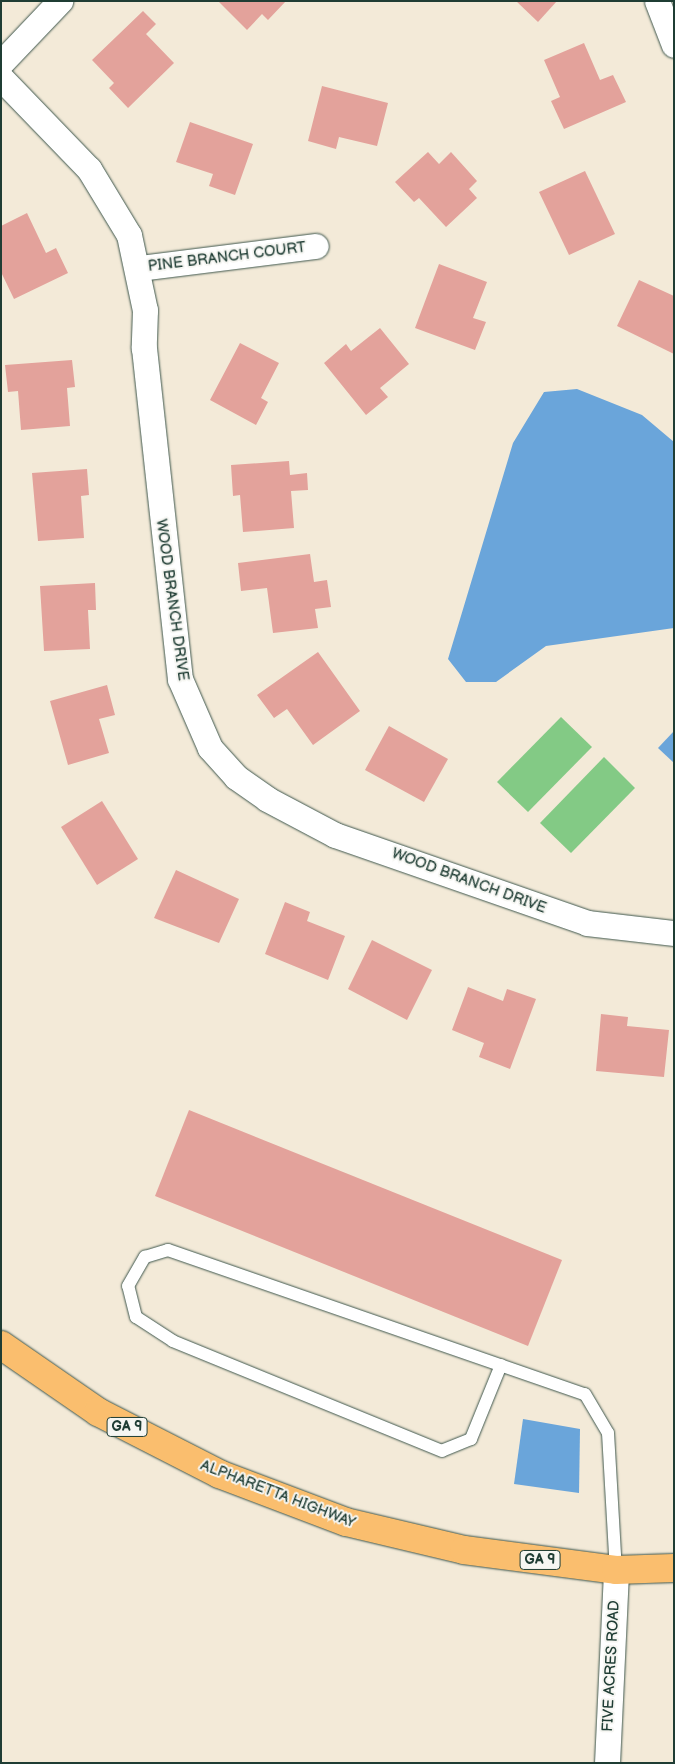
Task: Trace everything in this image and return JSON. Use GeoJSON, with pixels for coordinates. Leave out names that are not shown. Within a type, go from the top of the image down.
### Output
{"type":"FeatureCollection","features":[{"type":"Feature","properties":{"kind":"main road","name":"ALPHARETTA HIGHWAY"},"geometry":{"type":"LineString","coordinates":[[1,1345],[98,1412],[201,1465],[346,1522],[464,1550],[616,1570],[674,1568]]}},
{"type":"Feature","properties":{"kind":"street"},"geometry":{"type":"LineString","coordinates":[[1,63],[60,1]]}},
{"type":"Feature","properties":{"kind":"street"},"geometry":{"type":"LineString","coordinates":[[657,1],[674,45]]}},
{"type":"Feature","properties":{"kind":"street","name":"WOOD BRANCH DRIVE"},"geometry":{"type":"LineString","coordinates":[[1,78],[89,169],[129,235],[139,268],[180,678],[210,748],[236,777],[266,799],[335,835],[587,924],[674,933]]}},
{"type":"Feature","properties":{"kind":"street","name":"PINE BRANCH COURT"},"geometry":{"type":"LineString","coordinates":[[139,268],[316,246]]}},
{"type":"Feature","properties":{"kind":"street","name":"FIVE ACRES ROAD"},"geometry":{"type":"LineString","coordinates":[[607,1763],[616,1570]]}},
{"type":"Feature","properties":{"kind":"lane"},"geometry":{"type":"LineString","coordinates":[[501,1365],[471,1439],[442,1451],[173,1341],[136,1317],[128,1286],[145,1256],[168,1250],[585,1394],[608,1433],[616,1570]]}},
{"type":"Feature","properties":{"kind":"green space"},"geometry":{"type":"Polygon","coordinates":[[[561,717],[592,747],[528,812],[497,782],[561,717]]]}},
{"type":"Feature","properties":{"kind":"green space"},"geometry":{"type":"Polygon","coordinates":[[[604,757],[635,788],[571,853],[540,823],[604,757]]]}},
{"type":"Feature","properties":{"kind":"water"},"geometry":{"type":"Polygon","coordinates":[[[577,389],[642,415],[674,442],[674,628],[546,646],[496,682],[466,682],[448,659],[513,443],[544,392],[577,389]]]}},
{"type":"Feature","properties":{"kind":"water"},"geometry":{"type":"Polygon","coordinates":[[[674,731],[674,763],[658,748],[674,731]]]}},
{"type":"Feature","properties":{"kind":"water"},"geometry":{"type":"Polygon","coordinates":[[[523,1419],[580,1429],[579,1493],[514,1484],[523,1419]]]}},
{"type":"Feature","properties":{"kind":"building"},"geometry":{"type":"Polygon","coordinates":[[[218,1],[286,1],[268,20],[262,14],[247,30],[218,1]]]}},
{"type":"Feature","properties":{"kind":"building"},"geometry":{"type":"Polygon","coordinates":[[[516,1],[557,1],[538,22],[516,1]]]}},
{"type":"Feature","properties":{"kind":"building"},"geometry":{"type":"Polygon","coordinates":[[[143,11],[156,24],[146,34],[174,63],[128,108],[109,88],[114,83],[92,60],[143,11]]]}},
{"type":"Feature","properties":{"kind":"building"},"geometry":{"type":"Polygon","coordinates":[[[584,43],[600,80],[613,75],[626,102],[564,129],[551,101],[560,97],[544,60],[584,43]]]}},
{"type":"Feature","properties":{"kind":"building"},"geometry":{"type":"Polygon","coordinates":[[[322,86],[388,103],[377,146],[339,137],[336,149],[308,141],[322,86]]]}},
{"type":"Feature","properties":{"kind":"building"},"geometry":{"type":"Polygon","coordinates":[[[190,122],[253,144],[235,195],[209,186],[213,174],[176,162],[190,122]]]}},
{"type":"Feature","properties":{"kind":"building"},"geometry":{"type":"Polygon","coordinates":[[[428,152],[439,164],[451,152],[477,181],[469,189],[477,198],[446,227],[419,198],[414,202],[395,182],[428,152]]]}},
{"type":"Feature","properties":{"kind":"building"},"geometry":{"type":"Polygon","coordinates":[[[585,171],[615,234],[569,255],[539,192],[585,171]]]}},
{"type":"Feature","properties":{"kind":"building"},"geometry":{"type":"Polygon","coordinates":[[[27,213],[46,253],[56,248],[68,273],[14,299],[1,272],[1,226],[27,213]]]}},
{"type":"Feature","properties":{"kind":"building"},"geometry":{"type":"Polygon","coordinates":[[[439,264],[487,282],[473,318],[486,322],[475,350],[415,328],[439,264]]]}},
{"type":"Feature","properties":{"kind":"building"},"geometry":{"type":"Polygon","coordinates":[[[639,280],[674,296],[674,354],[617,326],[639,280]]]}},
{"type":"Feature","properties":{"kind":"building"},"geometry":{"type":"Polygon","coordinates":[[[380,328],[409,364],[380,388],[388,397],[366,415],[324,363],[346,344],[351,351],[380,328]]]}},
{"type":"Feature","properties":{"kind":"building"},"geometry":{"type":"Polygon","coordinates":[[[240,343],[279,363],[261,398],[268,402],[256,425],[210,400],[240,343]]]}},
{"type":"Feature","properties":{"kind":"building"},"geometry":{"type":"Polygon","coordinates":[[[72,360],[75,387],[67,388],[70,426],[21,430],[18,391],[8,392],[5,365],[72,360]]]}},
{"type":"Feature","properties":{"kind":"building"},"geometry":{"type":"Polygon","coordinates":[[[289,461],[290,475],[307,473],[308,490],[291,491],[294,528],[243,532],[240,495],[233,496],[231,465],[289,461]]]}},
{"type":"Feature","properties":{"kind":"building"},"geometry":{"type":"Polygon","coordinates":[[[87,469],[89,495],[81,496],[84,538],[38,541],[32,473],[87,469]]]}},
{"type":"Feature","properties":{"kind":"building"},"geometry":{"type":"Polygon","coordinates":[[[310,554],[314,582],[327,580],[331,607],[315,609],[318,628],[273,633],[267,588],[241,591],[238,563],[310,554]]]}},
{"type":"Feature","properties":{"kind":"building"},"geometry":{"type":"Polygon","coordinates":[[[95,583],[96,610],[88,610],[90,649],[44,651],[40,586],[95,583]]]}},
{"type":"Feature","properties":{"kind":"building"},"geometry":{"type":"Polygon","coordinates":[[[318,652],[360,711],[313,745],[287,709],[274,718],[257,695],[318,652]]]}},
{"type":"Feature","properties":{"kind":"building"},"geometry":{"type":"Polygon","coordinates":[[[107,685],[115,715],[99,719],[109,753],[68,765],[50,701],[107,685]]]}},
{"type":"Feature","properties":{"kind":"building"},"geometry":{"type":"Polygon","coordinates":[[[389,726],[448,759],[424,802],[365,770],[389,726]]]}},
{"type":"Feature","properties":{"kind":"building"},"geometry":{"type":"Polygon","coordinates":[[[102,801],[138,859],[97,885],[61,827],[102,801]]]}},
{"type":"Feature","properties":{"kind":"building"},"geometry":{"type":"Polygon","coordinates":[[[176,870],[239,899],[219,943],[154,918],[176,870]]]}},
{"type":"Feature","properties":{"kind":"building"},"geometry":{"type":"Polygon","coordinates":[[[285,902],[310,912],[307,921],[345,936],[328,980],[265,954],[285,902]]]}},
{"type":"Feature","properties":{"kind":"building"},"geometry":{"type":"Polygon","coordinates":[[[372,940],[432,970],[407,1020],[348,989],[372,940]]]}},
{"type":"Feature","properties":{"kind":"building"},"geometry":{"type":"Polygon","coordinates":[[[468,987],[503,1001],[507,989],[536,999],[510,1069],[479,1057],[484,1043],[452,1030],[468,987]]]}},
{"type":"Feature","properties":{"kind":"building"},"geometry":{"type":"Polygon","coordinates":[[[601,1014],[628,1017],[627,1026],[669,1030],[664,1077],[596,1071],[601,1014]]]}},
{"type":"Feature","properties":{"kind":"building"},"geometry":{"type":"Polygon","coordinates":[[[189,1110],[562,1260],[528,1346],[155,1196],[189,1110]]]}}]}
